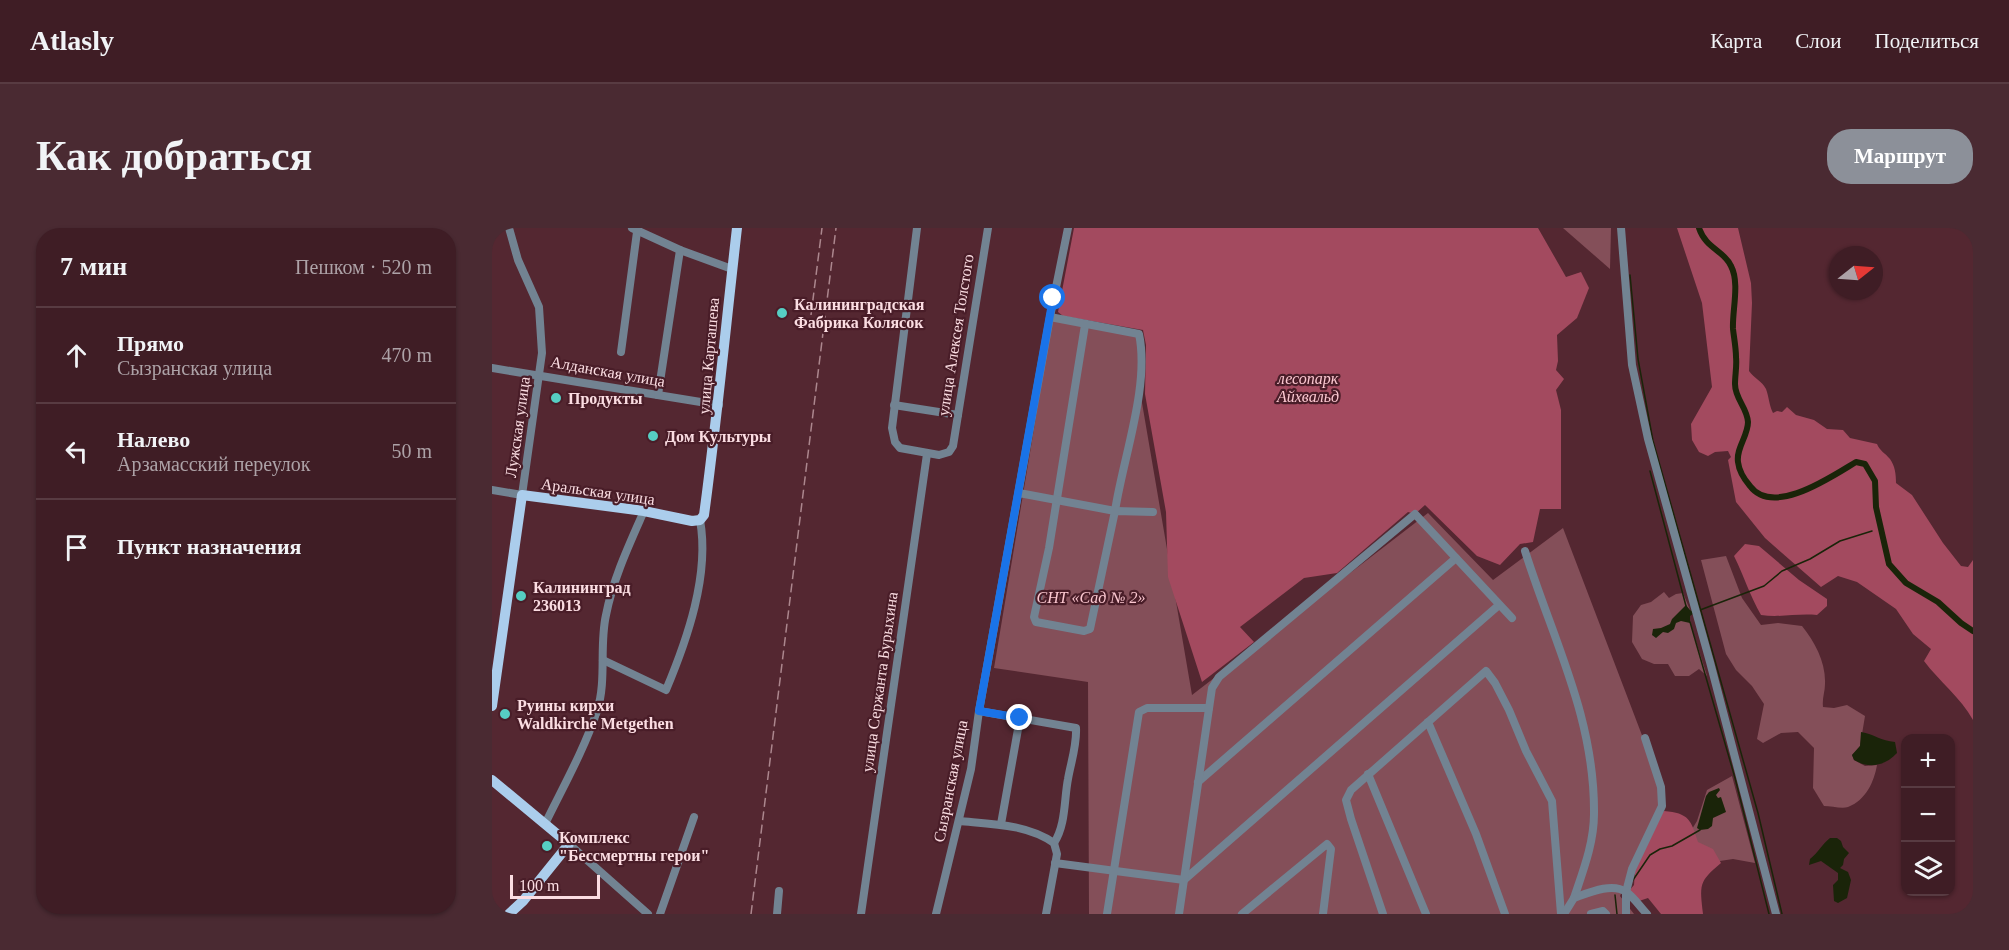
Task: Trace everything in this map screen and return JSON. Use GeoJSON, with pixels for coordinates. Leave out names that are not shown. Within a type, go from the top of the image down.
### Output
{"type":"FeatureCollection","features":[{"type":"Feature","properties":{"kind":"main road","name":"улица Карташева"},"geometry":{"type":"LineString","coordinates":[[700,520],[704,515],[719,405],[737,228]]}},
{"type":"Feature","properties":{"kind":"main road","name":"Аральская улица"},"geometry":{"type":"LineString","coordinates":[[522,495],[692,521],[700,520]]}},
{"type":"Feature","properties":{"kind":"main road","name":"Лужская улица"},"geometry":{"type":"LineString","coordinates":[[492,706],[522,495]]}},
{"type":"Feature","properties":{"kind":"main road"},"geometry":{"type":"LineString","coordinates":[[492,780],[569,844],[523,901],[509,914]]}},
{"type":"Feature","properties":{"kind":"street","name":"Лужская улица"},"geometry":{"type":"LineString","coordinates":[[509,228],[518,260],[539,306],[542,353],[522,495]]}},
{"type":"Feature","properties":{"kind":"street"},"geometry":{"type":"LineString","coordinates":[[917,228],[892,428],[895,442],[900,448],[927,454]]}},
{"type":"Feature","properties":{"kind":"street","name":"улица Алексея Толстого"},"geometry":{"type":"LineString","coordinates":[[927,454],[949,453],[953,446],[987,228]]}},
{"type":"Feature","properties":{"kind":"street","name":"Сызранская улица"},"geometry":{"type":"LineString","coordinates":[[936,914],[971,769],[979,711],[1068,228]]}},
{"type":"Feature","properties":{"kind":"street"},"geometry":{"type":"LineString","coordinates":[[1621,228],[1632,365],[1646,428],[1776,914]]}},
{"type":"Feature","properties":{"kind":"street"},"geometry":{"type":"LineString","coordinates":[[621,352],[634,230],[732,269]]}},
{"type":"Feature","properties":{"kind":"street"},"geometry":{"type":"LineString","coordinates":[[658,395],[680,250]]}},
{"type":"Feature","properties":{"kind":"street"},"geometry":{"type":"LineString","coordinates":[[1050,317],[1133,332],[1139,334],[1141,345],[1137,402],[1090,629],[1084,632],[1039,623],[1034,617],[1063,471],[1085,325]]}},
{"type":"Feature","properties":{"kind":"street","name":"Алданская улица"},"geometry":{"type":"LineString","coordinates":[[492,368],[719,405]]}},
{"type":"Feature","properties":{"kind":"street"},"geometry":{"type":"LineString","coordinates":[[894,405],[958,416]]}},
{"type":"Feature","properties":{"kind":"street","name":"улица Сержанта Бурыхина"},"geometry":{"type":"LineString","coordinates":[[861,914],[927,454]]}},
{"type":"Feature","properties":{"kind":"street","name":"Аральская улица"},"geometry":{"type":"LineString","coordinates":[[492,490],[522,495]]}},
{"type":"Feature","properties":{"kind":"street"},"geometry":{"type":"LineString","coordinates":[[1019,493],[1115,511],[1153,512]]}},
{"type":"Feature","properties":{"kind":"street"},"geometry":{"type":"LineString","coordinates":[[545,824],[598,710],[605,617],[613,584],[644,512]]}},
{"type":"Feature","properties":{"kind":"street"},"geometry":{"type":"LineString","coordinates":[[1179,914],[1212,688],[1219,677],[1415,514],[1512,618]]}},
{"type":"Feature","properties":{"kind":"street"},"geometry":{"type":"LineString","coordinates":[[603,660],[666,690],[681,653],[695,601],[703,539],[700,520]]}},
{"type":"Feature","properties":{"kind":"street"},"geometry":{"type":"LineString","coordinates":[[1525,551],[1546,616],[1568,669],[1582,712],[1590,756],[1594,815],[1589,852],[1574,898],[1563,914]]}},
{"type":"Feature","properties":{"kind":"street"},"geometry":{"type":"LineString","coordinates":[[1198,782],[1456,558]]}},
{"type":"Feature","properties":{"kind":"street"},"geometry":{"type":"LineString","coordinates":[[1055,863],[1184,880],[1500,605]]}},
{"type":"Feature","properties":{"kind":"street"},"geometry":{"type":"LineString","coordinates":[[1383,914],[1346,800],[1351,790],[1368,774],[1486,671],[1495,683],[1518,728],[1526,752],[1552,801],[1563,914]]}},
{"type":"Feature","properties":{"kind":"street"},"geometry":{"type":"LineString","coordinates":[[1107,914],[1139,712],[1147,708],[1209,708]]}},
{"type":"Feature","properties":{"kind":"street"},"geometry":{"type":"LineString","coordinates":[[979,711],[1077,728],[1064,810],[1058,838],[1054,843]]}},
{"type":"Feature","properties":{"kind":"street"},"geometry":{"type":"LineString","coordinates":[[1001,825],[1020,718]]}},
{"type":"Feature","properties":{"kind":"street"},"geometry":{"type":"LineString","coordinates":[[1428,722],[1476,834],[1505,914]]}},
{"type":"Feature","properties":{"kind":"street"},"geometry":{"type":"LineString","coordinates":[[1626,914],[1626,892],[1632,869],[1662,806],[1661,787],[1645,738]]}},
{"type":"Feature","properties":{"kind":"street"},"geometry":{"type":"LineString","coordinates":[[1368,774],[1426,914]]}},
{"type":"Feature","properties":{"kind":"street"},"geometry":{"type":"LineString","coordinates":[[660,914],[694,817]]}},
{"type":"Feature","properties":{"kind":"street"},"geometry":{"type":"LineString","coordinates":[[959,821],[1001,825],[1043,835],[1054,843],[1057,854],[1046,914]]}},
{"type":"Feature","properties":{"kind":"street"},"geometry":{"type":"LineString","coordinates":[[569,844],[648,914]]}},
{"type":"Feature","properties":{"kind":"street"},"geometry":{"type":"LineString","coordinates":[[1242,914],[1328,844],[1331,849],[1323,914]]}},
{"type":"Feature","properties":{"kind":"street"},"geometry":{"type":"LineString","coordinates":[[1574,898],[1598,890],[1615,889],[1626,892],[1647,914]]}},
{"type":"Feature","properties":{"kind":"street"},"geometry":{"type":"LineString","coordinates":[[777,914],[779,891]]}},
{"type":"Feature","properties":{"kind":"street"},"geometry":{"type":"LineString","coordinates":[[1591,914],[1603,911],[1606,914]]}},
{"type":"Feature","properties":{"kind":"green space","name":"лесопарк Айхвальд"},"geometry":{"type":"Polygon","coordinates":[[[1074,228],[1538,228],[1566,277],[1581,272],[1589,288],[1577,318],[1557,335],[1556,370],[1564,379],[1556,390],[1561,410],[1561,509],[1540,509],[1533,542],[1520,544],[1500,565],[1477,556],[1425,505],[1415,514],[1408,512],[1337,573],[1304,578],[1240,627],[1254,642],[1202,682],[1168,577],[1166,512],[1145,394],[1146,345],[1143,330],[1063,316],[1058,312],[1074,228]]]}},
{"type":"Feature","properties":{"kind":"green space"},"geometry":{"type":"Polygon","coordinates":[[[1563,228],[1611,228],[1610,269],[1563,228]]]}},
{"type":"Feature","properties":{"kind":"green space"},"geometry":{"type":"Polygon","coordinates":[[[1677,228],[1738,228],[1751,283],[1749,371],[1766,389],[1773,413],[1782,412],[1787,407],[1796,415],[1814,420],[1827,429],[1843,430],[1850,438],[1877,444],[1893,464],[1896,483],[1912,495],[1961,566],[1968,567],[1973,560],[1973,720],[1924,661],[1931,649],[1913,634],[1896,609],[1857,582],[1838,576],[1821,587],[1765,538],[1736,502],[1728,460],[1731,457],[1728,451],[1715,452],[1708,456],[1699,452],[1692,440],[1691,424],[1712,387],[1702,303],[1677,228]]]}},
{"type":"Feature","properties":{"kind":"green space","name":"СНТ «Сад № 2»"},"geometry":{"type":"Polygon","coordinates":[[[1053,315],[1142,331],[1141,397],[1192,695],[1428,513],[1493,580],[1563,528],[1664,793],[1620,896],[1634,914],[1089,914],[1088,682],[994,668],[1053,315]]]}},
{"type":"Feature","properties":{"kind":"green space"},"geometry":{"type":"Polygon","coordinates":[[[1745,544],[1759,546],[1799,580],[1827,599],[1827,606],[1817,615],[1761,615],[1734,556],[1745,544]]]}},
{"type":"Feature","properties":{"kind":"green space"},"geometry":{"type":"Polygon","coordinates":[[[1726,556],[1742,598],[1761,625],[1778,623],[1802,626],[1811,639],[1824,668],[1823,707],[1834,708],[1847,705],[1865,716],[1860,746],[1852,755],[1854,760],[1865,766],[1877,765],[1868,790],[1860,800],[1846,808],[1824,806],[1813,788],[1814,748],[1798,732],[1781,733],[1763,743],[1757,739],[1764,704],[1726,654],[1701,560],[1726,556]]]}},
{"type":"Feature","properties":{"kind":"green space"},"geometry":{"type":"Polygon","coordinates":[[[1664,592],[1669,598],[1683,593],[1690,610],[1696,611],[1690,615],[1690,622],[1707,676],[1699,669],[1689,676],[1675,676],[1668,664],[1654,664],[1642,659],[1632,642],[1633,616],[1641,605],[1651,602],[1664,592]]]}},
{"type":"Feature","properties":{"kind":"green space"},"geometry":{"type":"Polygon","coordinates":[[[1732,776],[1755,863],[1733,859],[1700,864],[1689,834],[1697,821],[1707,790],[1732,776]]]}},
{"type":"Feature","properties":{"kind":"green space"},"geometry":{"type":"Polygon","coordinates":[[[1664,811],[1679,814],[1688,819],[1698,842],[1713,849],[1721,863],[1708,875],[1702,885],[1703,914],[1661,914],[1648,898],[1639,901],[1629,891],[1634,885],[1635,870],[1664,811]]]}},
{"type":"Feature","properties":{"kind":"shaded area"},"geometry":{"type":"Polygon","coordinates":[[[1686,605],[1690,610],[1696,612],[1690,616],[1690,623],[1681,621],[1676,623],[1674,629],[1668,633],[1663,632],[1656,638],[1652,635],[1653,629],[1670,624],[1686,605]]]}},
{"type":"Feature","properties":{"kind":"shaded area"},"geometry":{"type":"Polygon","coordinates":[[[1861,732],[1895,742],[1897,753],[1877,765],[1865,765],[1854,760],[1852,755],[1860,746],[1861,732]]]}},
{"type":"Feature","properties":{"kind":"shaded area"},"geometry":{"type":"Polygon","coordinates":[[[1719,788],[1716,795],[1718,798],[1721,797],[1726,812],[1713,818],[1712,826],[1708,829],[1700,830],[1697,828],[1706,796],[1709,792],[1719,788]]]}},
{"type":"Feature","properties":{"kind":"shaded area"},"geometry":{"type":"Polygon","coordinates":[[[1830,838],[1837,838],[1841,841],[1849,853],[1840,868],[1848,872],[1851,880],[1847,898],[1838,903],[1834,901],[1833,885],[1838,880],[1838,873],[1821,861],[1809,865],[1810,859],[1830,838]]]}},
{"type":"Feature","properties":{"kind":"waterway"},"geometry":{"type":"LineString","coordinates":[[1699,228],[1706,241],[1728,261],[1734,273],[1735,384],[1748,422],[1738,462],[1746,481],[1760,494],[1773,497],[1787,496],[1818,484],[1856,462],[1865,464],[1875,481],[1876,507],[1889,564],[1906,583],[1938,602],[1973,631]]}},
{"type":"Feature","properties":{"kind":"waterway"},"geometry":{"type":"LineString","coordinates":[[1630,275],[1638,359],[1653,441],[1758,813],[1782,914]]}},
{"type":"Feature","properties":{"kind":"waterway"},"geometry":{"type":"LineString","coordinates":[[1650,471],[1686,606]]}},
{"type":"Feature","properties":{"kind":"waterway"},"geometry":{"type":"LineString","coordinates":[[1700,610],[1764,586],[1782,571],[1810,559],[1840,541],[1872,531]]}},
{"type":"Feature","properties":{"kind":"waterway"},"geometry":{"type":"LineString","coordinates":[[1690,622],[1735,778],[1769,914]]}},
{"type":"Feature","properties":{"kind":"waterway"},"geometry":{"type":"LineString","coordinates":[[1633,880],[1650,855],[1700,830]]}},
{"type":"Feature","properties":{"kind":"waterway"},"geometry":{"type":"LineString","coordinates":[[1615,895],[1617,914]]}},
{"type":"Feature","properties":{"kind":"railway"},"geometry":{"type":"LineString","coordinates":[[811,315],[822,228]]}},
{"type":"Feature","properties":{"kind":"railway"},"geometry":{"type":"LineString","coordinates":[[751,914],[836,228]]}},
{"type":"Feature","properties":{"kind":"place","name":"Калининградская Фабрика Колясок"},"geometry":{"type":"Point","coordinates":[782,313]}},
{"type":"Feature","properties":{"kind":"place","name":"Продукты"},"geometry":{"type":"Point","coordinates":[556,398]}},
{"type":"Feature","properties":{"kind":"place","name":"Дом Культуры"},"geometry":{"type":"Point","coordinates":[653,436]}},
{"type":"Feature","properties":{"kind":"place","name":"Калининград 236013"},"geometry":{"type":"Point","coordinates":[521,596]}},
{"type":"Feature","properties":{"kind":"place","name":"Руины кирхи Waldkirche Metgethen"},"geometry":{"type":"Point","coordinates":[505,714]}},
{"type":"Feature","properties":{"kind":"place","name":"Комплекс \"Бессмертны герои\""},"geometry":{"type":"Point","coordinates":[547,846]}},
{"type":"Feature","properties":{"kind":"route"},"geometry":{"type":"LineString","coordinates":[[1020,718],[979,711],[1053,298]]}}]}
